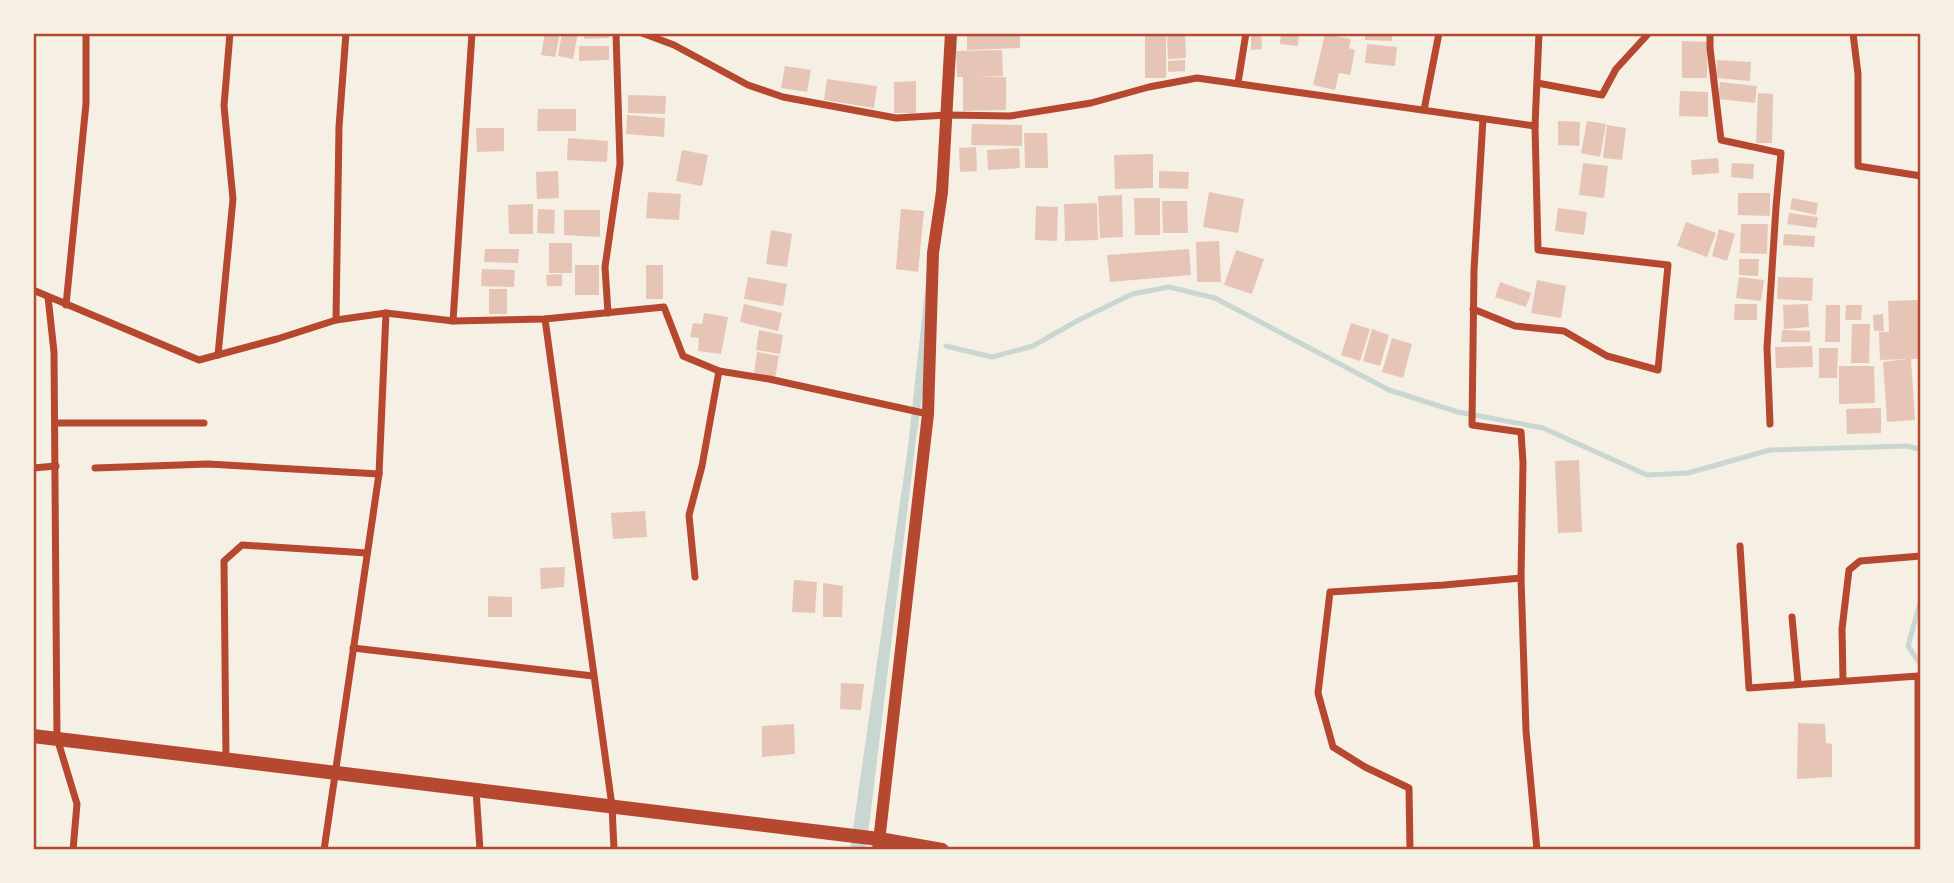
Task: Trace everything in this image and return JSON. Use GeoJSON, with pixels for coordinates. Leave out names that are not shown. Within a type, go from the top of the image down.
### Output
{"type":"FeatureCollection","features":[{"type":"Feature","properties":{"kind":"main road"},"geometry":{"type":"LineString","coordinates":[[33,736],[845,835],[876,842],[942,850]]}},
{"type":"Feature","properties":{"kind":"street"},"geometry":{"type":"LineString","coordinates":[[66,305],[86,104],[86,33]]}},
{"type":"Feature","properties":{"kind":"street"},"geometry":{"type":"LineString","coordinates":[[218,355],[233,199],[224,106],[230,33]]}},
{"type":"Feature","properties":{"kind":"street"},"geometry":{"type":"LineString","coordinates":[[336,320],[339,127],[346,33]]}},
{"type":"Feature","properties":{"kind":"street"},"geometry":{"type":"LineString","coordinates":[[453,321],[472,33]]}},
{"type":"Feature","properties":{"kind":"street"},"geometry":{"type":"LineString","coordinates":[[608,313],[605,267],[620,164],[616,33]]}},
{"type":"Feature","properties":{"kind":"street"},"geometry":{"type":"LineString","coordinates":[[642,33],[674,45],[748,85],[783,97],[896,118],[947,115],[1010,116],[1091,103],[1149,87],[1197,78],[1535,126]]}},
{"type":"Feature","properties":{"kind":"street"},"geometry":{"type":"LineString","coordinates":[[876,842],[927,414],[933,253],[942,192],[951,33]]}},
{"type":"Feature","properties":{"kind":"street"},"geometry":{"type":"LineString","coordinates":[[1238,83],[1246,33]]}},
{"type":"Feature","properties":{"kind":"street"},"geometry":{"type":"LineString","coordinates":[[1424,110],[1439,33]]}},
{"type":"Feature","properties":{"kind":"street"},"geometry":{"type":"LineString","coordinates":[[1473,309],[1515,326],[1564,331],[1607,356],[1658,370],[1668,265],[1538,250],[1535,126],[1539,33]]}},
{"type":"Feature","properties":{"kind":"street"},"geometry":{"type":"LineString","coordinates":[[1536,83],[1602,95],[1616,69],[1649,33]]}},
{"type":"Feature","properties":{"kind":"street"},"geometry":{"type":"LineString","coordinates":[[1710,33],[1721,140],[1781,153],[1767,348],[1770,424]]}},
{"type":"Feature","properties":{"kind":"street"},"geometry":{"type":"LineString","coordinates":[[1853,33],[1857,74],[1858,166],[1921,176]]}},
{"type":"Feature","properties":{"kind":"street"},"geometry":{"type":"LineString","coordinates":[[1483,119],[1474,270],[1472,425],[1521,432],[1521,578],[1526,731],[1537,850]]}},
{"type":"Feature","properties":{"kind":"street"},"geometry":{"type":"LineString","coordinates":[[33,290],[199,359],[277,339],[336,320],[386,313],[453,321],[545,319],[664,307],[682,356],[719,371],[769,379],[927,414]]}},
{"type":"Feature","properties":{"kind":"street"},"geometry":{"type":"LineString","coordinates":[[48,297],[54,352],[56,423],[57,738],[77,804],[72,850]]}},
{"type":"Feature","properties":{"kind":"street"},"geometry":{"type":"LineString","coordinates":[[324,850],[379,474],[386,313]]}},
{"type":"Feature","properties":{"kind":"street"},"geometry":{"type":"LineString","coordinates":[[545,319],[612,806],[614,850]]}},
{"type":"Feature","properties":{"kind":"street"},"geometry":{"type":"LineString","coordinates":[[695,577],[689,515],[702,466],[719,371]]}},
{"type":"Feature","properties":{"kind":"street"},"geometry":{"type":"LineString","coordinates":[[56,423],[204,423]]}},
{"type":"Feature","properties":{"kind":"street"},"geometry":{"type":"LineString","coordinates":[[95,468],[208,464],[379,474]]}},
{"type":"Feature","properties":{"kind":"street"},"geometry":{"type":"LineString","coordinates":[[33,468],[56,466]]}},
{"type":"Feature","properties":{"kind":"street"},"geometry":{"type":"LineString","coordinates":[[226,759],[224,561],[242,545],[367,552]]}},
{"type":"Feature","properties":{"kind":"street"},"geometry":{"type":"LineString","coordinates":[[1740,546],[1749,688],[1918,676],[1918,850]]}},
{"type":"Feature","properties":{"kind":"street"},"geometry":{"type":"LineString","coordinates":[[1843,681],[1842,629],[1849,570],[1860,561],[1921,556]]}},
{"type":"Feature","properties":{"kind":"street"},"geometry":{"type":"LineString","coordinates":[[1410,850],[1409,788],[1365,767],[1333,747],[1318,693],[1330,592],[1444,586],[1521,578]]}},
{"type":"Feature","properties":{"kind":"street"},"geometry":{"type":"LineString","coordinates":[[1792,617],[1798,683]]}},
{"type":"Feature","properties":{"kind":"street"},"geometry":{"type":"LineString","coordinates":[[353,648],[593,676]]}},
{"type":"Feature","properties":{"kind":"street"},"geometry":{"type":"LineString","coordinates":[[476,789],[480,850]]}},
{"type":"Feature","properties":{"kind":"shaded area"},"geometry":{"type":"Polygon","coordinates":[[[953,33],[958,33],[930,342],[870,818],[865,850],[850,850],[908,447],[953,33]]]}},
{"type":"Feature","properties":{"kind":"building"},"geometry":{"type":"Polygon","coordinates":[[[545,33],[560,33],[555,57],[541,55],[545,33]]]}},
{"type":"Feature","properties":{"kind":"building"},"geometry":{"type":"Polygon","coordinates":[[[562,33],[578,33],[573,59],[558,56],[562,33]]]}},
{"type":"Feature","properties":{"kind":"building"},"geometry":{"type":"Polygon","coordinates":[[[584,33],[609,33],[609,38],[584,39],[584,33]]]}},
{"type":"Feature","properties":{"kind":"building"},"geometry":{"type":"Polygon","coordinates":[[[982,33],[1020,33],[1020,48],[967,50],[967,36],[982,36],[982,33]]]}},
{"type":"Feature","properties":{"kind":"building"},"geometry":{"type":"Polygon","coordinates":[[[1145,33],[1166,33],[1166,78],[1145,78],[1145,33]]]}},
{"type":"Feature","properties":{"kind":"building"},"geometry":{"type":"Polygon","coordinates":[[[1167,33],[1185,33],[1186,58],[1168,59],[1167,33]]]}},
{"type":"Feature","properties":{"kind":"building"},"geometry":{"type":"Polygon","coordinates":[[[1281,33],[1299,33],[1298,46],[1280,44],[1281,33]]]}},
{"type":"Feature","properties":{"kind":"building"},"geometry":{"type":"Polygon","coordinates":[[[1365,33],[1392,33],[1392,41],[1365,40],[1365,33]]]}},
{"type":"Feature","properties":{"kind":"building"},"geometry":{"type":"Polygon","coordinates":[[[1325,34],[1351,39],[1349,48],[1355,50],[1350,75],[1339,73],[1335,90],[1313,85],[1325,34]]]}},
{"type":"Feature","properties":{"kind":"building"},"geometry":{"type":"Polygon","coordinates":[[[1251,35],[1261,35],[1262,49],[1251,50],[1251,35]]]}},
{"type":"Feature","properties":{"kind":"building"},"geometry":{"type":"Polygon","coordinates":[[[1682,41],[1708,42],[1707,78],[1682,78],[1682,41]]]}},
{"type":"Feature","properties":{"kind":"building"},"geometry":{"type":"Polygon","coordinates":[[[1367,44],[1397,47],[1395,66],[1365,63],[1367,44]]]}},
{"type":"Feature","properties":{"kind":"building"},"geometry":{"type":"Polygon","coordinates":[[[579,46],[609,46],[609,60],[579,61],[579,46]]]}},
{"type":"Feature","properties":{"kind":"building"},"geometry":{"type":"Polygon","coordinates":[[[1002,50],[1003,76],[977,77],[1006,77],[1006,110],[963,111],[963,77],[957,77],[956,51],[1002,50]]]}},
{"type":"Feature","properties":{"kind":"building"},"geometry":{"type":"Polygon","coordinates":[[[1185,60],[1185,71],[1168,72],[1168,61],[1185,60]]]}},
{"type":"Feature","properties":{"kind":"building"},"geometry":{"type":"Polygon","coordinates":[[[1717,60],[1751,62],[1750,81],[1716,78],[1717,60]]]}},
{"type":"Feature","properties":{"kind":"building"},"geometry":{"type":"Polygon","coordinates":[[[785,66],[811,70],[807,92],[781,88],[785,66]]]}},
{"type":"Feature","properties":{"kind":"building"},"geometry":{"type":"Polygon","coordinates":[[[827,79],[877,86],[874,108],[824,100],[827,79]]]}},
{"type":"Feature","properties":{"kind":"building"},"geometry":{"type":"Polygon","coordinates":[[[916,81],[916,113],[894,113],[894,82],[916,81]]]}},
{"type":"Feature","properties":{"kind":"building"},"geometry":{"type":"Polygon","coordinates":[[[1720,82],[1757,86],[1755,103],[1718,99],[1720,82]]]}},
{"type":"Feature","properties":{"kind":"building"},"geometry":{"type":"Polygon","coordinates":[[[1680,91],[1708,92],[1708,117],[1679,116],[1680,91]]]}},
{"type":"Feature","properties":{"kind":"building"},"geometry":{"type":"Polygon","coordinates":[[[1758,93],[1773,94],[1772,143],[1756,143],[1758,93]]]}},
{"type":"Feature","properties":{"kind":"building"},"geometry":{"type":"Polygon","coordinates":[[[628,95],[666,96],[665,114],[628,113],[628,95]]]}},
{"type":"Feature","properties":{"kind":"building"},"geometry":{"type":"Polygon","coordinates":[[[538,109],[576,109],[576,131],[537,131],[538,109]]]}},
{"type":"Feature","properties":{"kind":"building"},"geometry":{"type":"Polygon","coordinates":[[[627,115],[665,118],[664,137],[626,134],[627,115]]]}},
{"type":"Feature","properties":{"kind":"building"},"geometry":{"type":"Polygon","coordinates":[[[1558,121],[1580,122],[1579,146],[1558,145],[1558,121]]]}},
{"type":"Feature","properties":{"kind":"building"},"geometry":{"type":"Polygon","coordinates":[[[1587,121],[1606,124],[1600,157],[1581,153],[1587,121]]]}},
{"type":"Feature","properties":{"kind":"building"},"geometry":{"type":"Polygon","coordinates":[[[972,124],[1022,125],[1022,146],[971,145],[972,124]]]}},
{"type":"Feature","properties":{"kind":"building"},"geometry":{"type":"Polygon","coordinates":[[[1607,125],[1626,128],[1622,160],[1603,158],[1607,125]]]}},
{"type":"Feature","properties":{"kind":"building"},"geometry":{"type":"Polygon","coordinates":[[[476,128],[504,128],[504,151],[477,152],[476,128]]]}},
{"type":"Feature","properties":{"kind":"building"},"geometry":{"type":"Polygon","coordinates":[[[1024,133],[1047,133],[1048,168],[1025,168],[1024,133]]]}},
{"type":"Feature","properties":{"kind":"building"},"geometry":{"type":"Polygon","coordinates":[[[568,138],[608,141],[607,162],[567,160],[568,138]]]}},
{"type":"Feature","properties":{"kind":"building"},"geometry":{"type":"Polygon","coordinates":[[[976,147],[977,171],[960,172],[959,148],[976,147]]]}},
{"type":"Feature","properties":{"kind":"building"},"geometry":{"type":"Polygon","coordinates":[[[1019,148],[1020,168],[988,170],[987,150],[1019,148]]]}},
{"type":"Feature","properties":{"kind":"building"},"geometry":{"type":"Polygon","coordinates":[[[682,150],[708,155],[702,186],[676,181],[682,150]]]}},
{"type":"Feature","properties":{"kind":"building"},"geometry":{"type":"Polygon","coordinates":[[[1153,154],[1153,188],[1115,189],[1114,155],[1153,154]]]}},
{"type":"Feature","properties":{"kind":"building"},"geometry":{"type":"Polygon","coordinates":[[[1718,158],[1719,173],[1692,175],[1691,160],[1718,158]]]}},
{"type":"Feature","properties":{"kind":"building"},"geometry":{"type":"Polygon","coordinates":[[[1583,163],[1608,166],[1604,198],[1579,195],[1583,163]]]}},
{"type":"Feature","properties":{"kind":"building"},"geometry":{"type":"Polygon","coordinates":[[[1732,163],[1754,164],[1753,179],[1731,177],[1732,163]]]}},
{"type":"Feature","properties":{"kind":"building"},"geometry":{"type":"Polygon","coordinates":[[[558,171],[559,198],[537,199],[536,172],[558,171]]]}},
{"type":"Feature","properties":{"kind":"building"},"geometry":{"type":"Polygon","coordinates":[[[1159,171],[1189,172],[1188,189],[1159,188],[1159,171]]]}},
{"type":"Feature","properties":{"kind":"building"},"geometry":{"type":"Polygon","coordinates":[[[648,192],[681,194],[679,220],[646,218],[648,192]]]}},
{"type":"Feature","properties":{"kind":"building"},"geometry":{"type":"Polygon","coordinates":[[[1209,192],[1244,199],[1238,233],[1203,227],[1209,192]]]}},
{"type":"Feature","properties":{"kind":"building"},"geometry":{"type":"Polygon","coordinates":[[[1738,193],[1770,193],[1770,216],[1738,215],[1738,193]]]}},
{"type":"Feature","properties":{"kind":"building"},"geometry":{"type":"Polygon","coordinates":[[[1122,195],[1123,237],[1100,238],[1098,196],[1122,195]]]}},
{"type":"Feature","properties":{"kind":"building"},"geometry":{"type":"Polygon","coordinates":[[[1134,198],[1160,198],[1160,235],[1135,235],[1134,198]]]}},
{"type":"Feature","properties":{"kind":"building"},"geometry":{"type":"Polygon","coordinates":[[[1792,198],[1818,203],[1816,215],[1790,209],[1792,198]]]}},
{"type":"Feature","properties":{"kind":"building"},"geometry":{"type":"Polygon","coordinates":[[[1162,201],[1187,201],[1188,233],[1163,233],[1162,201]]]}},
{"type":"Feature","properties":{"kind":"building"},"geometry":{"type":"Polygon","coordinates":[[[1097,203],[1098,240],[1065,241],[1064,204],[1097,203]]]}},
{"type":"Feature","properties":{"kind":"building"},"geometry":{"type":"Polygon","coordinates":[[[533,204],[533,234],[509,234],[508,205],[533,204]]]}},
{"type":"Feature","properties":{"kind":"building"},"geometry":{"type":"Polygon","coordinates":[[[1036,206],[1058,207],[1057,241],[1035,240],[1036,206]]]}},
{"type":"Feature","properties":{"kind":"building"},"geometry":{"type":"Polygon","coordinates":[[[1558,208],[1587,212],[1584,235],[1555,231],[1558,208]]]}},
{"type":"Feature","properties":{"kind":"building"},"geometry":{"type":"Polygon","coordinates":[[[538,209],[555,210],[554,234],[537,233],[538,209]]]}},
{"type":"Feature","properties":{"kind":"building"},"geometry":{"type":"Polygon","coordinates":[[[901,209],[924,211],[918,272],[896,269],[901,209]]]}},
{"type":"Feature","properties":{"kind":"building"},"geometry":{"type":"Polygon","coordinates":[[[564,210],[600,210],[600,237],[564,235],[564,210]]]}},
{"type":"Feature","properties":{"kind":"building"},"geometry":{"type":"Polygon","coordinates":[[[1789,213],[1818,217],[1816,228],[1787,224],[1789,213]]]}},
{"type":"Feature","properties":{"kind":"building"},"geometry":{"type":"Polygon","coordinates":[[[1686,222],[1716,233],[1707,257],[1677,246],[1686,222]]]}},
{"type":"Feature","properties":{"kind":"building"},"geometry":{"type":"Polygon","coordinates":[[[1741,224],[1768,224],[1767,254],[1740,253],[1741,224]]]}},
{"type":"Feature","properties":{"kind":"building"},"geometry":{"type":"Polygon","coordinates":[[[1719,229],[1735,234],[1727,261],[1712,256],[1719,229]]]}},
{"type":"Feature","properties":{"kind":"building"},"geometry":{"type":"Polygon","coordinates":[[[771,230],[792,234],[787,267],[766,264],[771,230]]]}},
{"type":"Feature","properties":{"kind":"building"},"geometry":{"type":"Polygon","coordinates":[[[1784,234],[1815,236],[1814,247],[1783,245],[1784,234]]]}},
{"type":"Feature","properties":{"kind":"building"},"geometry":{"type":"Polygon","coordinates":[[[1219,241],[1221,282],[1197,282],[1196,242],[1219,241]]]}},
{"type":"Feature","properties":{"kind":"building"},"geometry":{"type":"Polygon","coordinates":[[[549,243],[572,243],[572,273],[549,273],[549,243]]]}},
{"type":"Feature","properties":{"kind":"building"},"geometry":{"type":"Polygon","coordinates":[[[485,249],[519,249],[518,263],[484,262],[485,249]]]}},
{"type":"Feature","properties":{"kind":"building"},"geometry":{"type":"Polygon","coordinates":[[[1189,249],[1191,275],[1110,282],[1107,255],[1189,249]]]}},
{"type":"Feature","properties":{"kind":"building"},"geometry":{"type":"Polygon","coordinates":[[[1236,250],[1264,259],[1252,294],[1224,285],[1236,250]]]}},
{"type":"Feature","properties":{"kind":"building"},"geometry":{"type":"Polygon","coordinates":[[[1739,259],[1759,259],[1758,276],[1739,275],[1739,259]]]}},
{"type":"Feature","properties":{"kind":"building"},"geometry":{"type":"Polygon","coordinates":[[[575,265],[599,265],[599,295],[575,295],[575,265]]]}},
{"type":"Feature","properties":{"kind":"building"},"geometry":{"type":"Polygon","coordinates":[[[646,265],[663,265],[663,299],[646,299],[646,265]]]}},
{"type":"Feature","properties":{"kind":"building"},"geometry":{"type":"Polygon","coordinates":[[[482,269],[515,270],[514,287],[481,286],[482,269]]]}},
{"type":"Feature","properties":{"kind":"building"},"geometry":{"type":"Polygon","coordinates":[[[562,274],[562,286],[547,286],[546,275],[562,274]]]}},
{"type":"Feature","properties":{"kind":"building"},"geometry":{"type":"Polygon","coordinates":[[[748,277],[787,284],[783,306],[744,299],[748,277]]]}},
{"type":"Feature","properties":{"kind":"building"},"geometry":{"type":"Polygon","coordinates":[[[1739,277],[1764,280],[1761,301],[1736,298],[1739,277]]]}},
{"type":"Feature","properties":{"kind":"building"},"geometry":{"type":"Polygon","coordinates":[[[1778,277],[1813,278],[1812,301],[1777,299],[1778,277]]]}},
{"type":"Feature","properties":{"kind":"building"},"geometry":{"type":"Polygon","coordinates":[[[1537,280],[1566,286],[1561,318],[1531,313],[1537,280]]]}},
{"type":"Feature","properties":{"kind":"building"},"geometry":{"type":"Polygon","coordinates":[[[1500,282],[1531,293],[1526,307],[1495,297],[1500,282]]]}},
{"type":"Feature","properties":{"kind":"building"},"geometry":{"type":"Polygon","coordinates":[[[489,289],[507,289],[507,314],[489,314],[489,289]]]}},
{"type":"Feature","properties":{"kind":"building"},"geometry":{"type":"Polygon","coordinates":[[[1918,300],[1920,359],[1911,359],[1915,420],[1887,422],[1883,362],[1906,359],[1880,360],[1879,332],[1889,332],[1888,301],[1918,300]]]}},
{"type":"Feature","properties":{"kind":"building"},"geometry":{"type":"Polygon","coordinates":[[[744,304],[782,313],[778,331],[740,322],[744,304]]]}},
{"type":"Feature","properties":{"kind":"building"},"geometry":{"type":"Polygon","coordinates":[[[1735,304],[1757,304],[1757,320],[1734,320],[1735,304]]]}},
{"type":"Feature","properties":{"kind":"building"},"geometry":{"type":"Polygon","coordinates":[[[1808,304],[1809,327],[1784,329],[1783,305],[1808,304]]]}},
{"type":"Feature","properties":{"kind":"building"},"geometry":{"type":"Polygon","coordinates":[[[1826,305],[1840,305],[1840,342],[1825,342],[1826,305]]]}},
{"type":"Feature","properties":{"kind":"building"},"geometry":{"type":"Polygon","coordinates":[[[1846,305],[1862,305],[1861,320],[1845,320],[1846,305]]]}},
{"type":"Feature","properties":{"kind":"building"},"geometry":{"type":"Polygon","coordinates":[[[704,313],[728,317],[721,354],[698,351],[699,338],[690,337],[693,323],[702,324],[704,313]]]}},
{"type":"Feature","properties":{"kind":"building"},"geometry":{"type":"Polygon","coordinates":[[[1883,314],[1884,331],[1874,331],[1873,315],[1883,314]]]}},
{"type":"Feature","properties":{"kind":"building"},"geometry":{"type":"Polygon","coordinates":[[[1351,323],[1370,329],[1360,361],[1341,355],[1351,323]]]}},
{"type":"Feature","properties":{"kind":"building"},"geometry":{"type":"Polygon","coordinates":[[[1852,324],[1870,324],[1869,363],[1851,363],[1852,324]]]}},
{"type":"Feature","properties":{"kind":"building"},"geometry":{"type":"Polygon","coordinates":[[[1372,329],[1389,335],[1380,366],[1363,361],[1372,329]]]}},
{"type":"Feature","properties":{"kind":"building"},"geometry":{"type":"Polygon","coordinates":[[[759,330],[783,335],[780,354],[756,350],[759,330]]]}},
{"type":"Feature","properties":{"kind":"building"},"geometry":{"type":"Polygon","coordinates":[[[1782,330],[1810,331],[1810,342],[1781,342],[1782,330]]]}},
{"type":"Feature","properties":{"kind":"building"},"geometry":{"type":"Polygon","coordinates":[[[1392,338],[1412,344],[1403,378],[1382,372],[1392,338]]]}},
{"type":"Feature","properties":{"kind":"building"},"geometry":{"type":"Polygon","coordinates":[[[1812,346],[1813,367],[1776,368],[1775,347],[1812,346]]]}},
{"type":"Feature","properties":{"kind":"building"},"geometry":{"type":"Polygon","coordinates":[[[1819,348],[1838,348],[1837,378],[1819,378],[1819,348]]]}},
{"type":"Feature","properties":{"kind":"building"},"geometry":{"type":"Polygon","coordinates":[[[757,352],[779,356],[775,378],[754,374],[757,352]]]}},
{"type":"Feature","properties":{"kind":"building"},"geometry":{"type":"Polygon","coordinates":[[[1839,366],[1874,366],[1875,403],[1839,404],[1839,366]]]}},
{"type":"Feature","properties":{"kind":"building"},"geometry":{"type":"Polygon","coordinates":[[[1881,408],[1881,433],[1847,434],[1846,409],[1881,408]]]}},
{"type":"Feature","properties":{"kind":"building"},"geometry":{"type":"Polygon","coordinates":[[[1579,460],[1582,532],[1558,533],[1555,461],[1579,460]]]}},
{"type":"Feature","properties":{"kind":"building"},"geometry":{"type":"Polygon","coordinates":[[[645,511],[647,537],[613,539],[611,513],[645,511]]]}},
{"type":"Feature","properties":{"kind":"building"},"geometry":{"type":"Polygon","coordinates":[[[565,567],[564,587],[541,589],[540,568],[565,567]]]}},
{"type":"Feature","properties":{"kind":"building"},"geometry":{"type":"Polygon","coordinates":[[[794,580],[817,582],[815,613],[792,612],[794,580]]]}},
{"type":"Feature","properties":{"kind":"building"},"geometry":{"type":"Polygon","coordinates":[[[823,583],[843,586],[842,617],[823,617],[823,583]]]}},
{"type":"Feature","properties":{"kind":"building"},"geometry":{"type":"Polygon","coordinates":[[[488,596],[512,597],[512,617],[488,617],[488,596]]]}},
{"type":"Feature","properties":{"kind":"building"},"geometry":{"type":"Polygon","coordinates":[[[841,683],[864,684],[861,710],[840,709],[841,683]]]}},
{"type":"Feature","properties":{"kind":"building"},"geometry":{"type":"Polygon","coordinates":[[[1798,723],[1825,724],[1826,743],[1832,744],[1832,777],[1797,779],[1798,723]]]}},
{"type":"Feature","properties":{"kind":"building"},"geometry":{"type":"Polygon","coordinates":[[[794,724],[795,754],[762,757],[762,726],[794,724]]]}},
{"type":"Feature","properties":{"kind":"waterway"},"geometry":{"type":"LineString","coordinates":[[946,346],[992,357],[1033,346],[1132,294],[1169,287],[1215,298],[1389,390],[1458,412],[1543,428],[1647,475],[1688,473],[1770,450],[1908,446],[1921,450]]}},
{"type":"Feature","properties":{"kind":"waterway"},"geometry":{"type":"LineString","coordinates":[[1921,599],[1908,646],[1918,661],[1921,661]]}}]}
